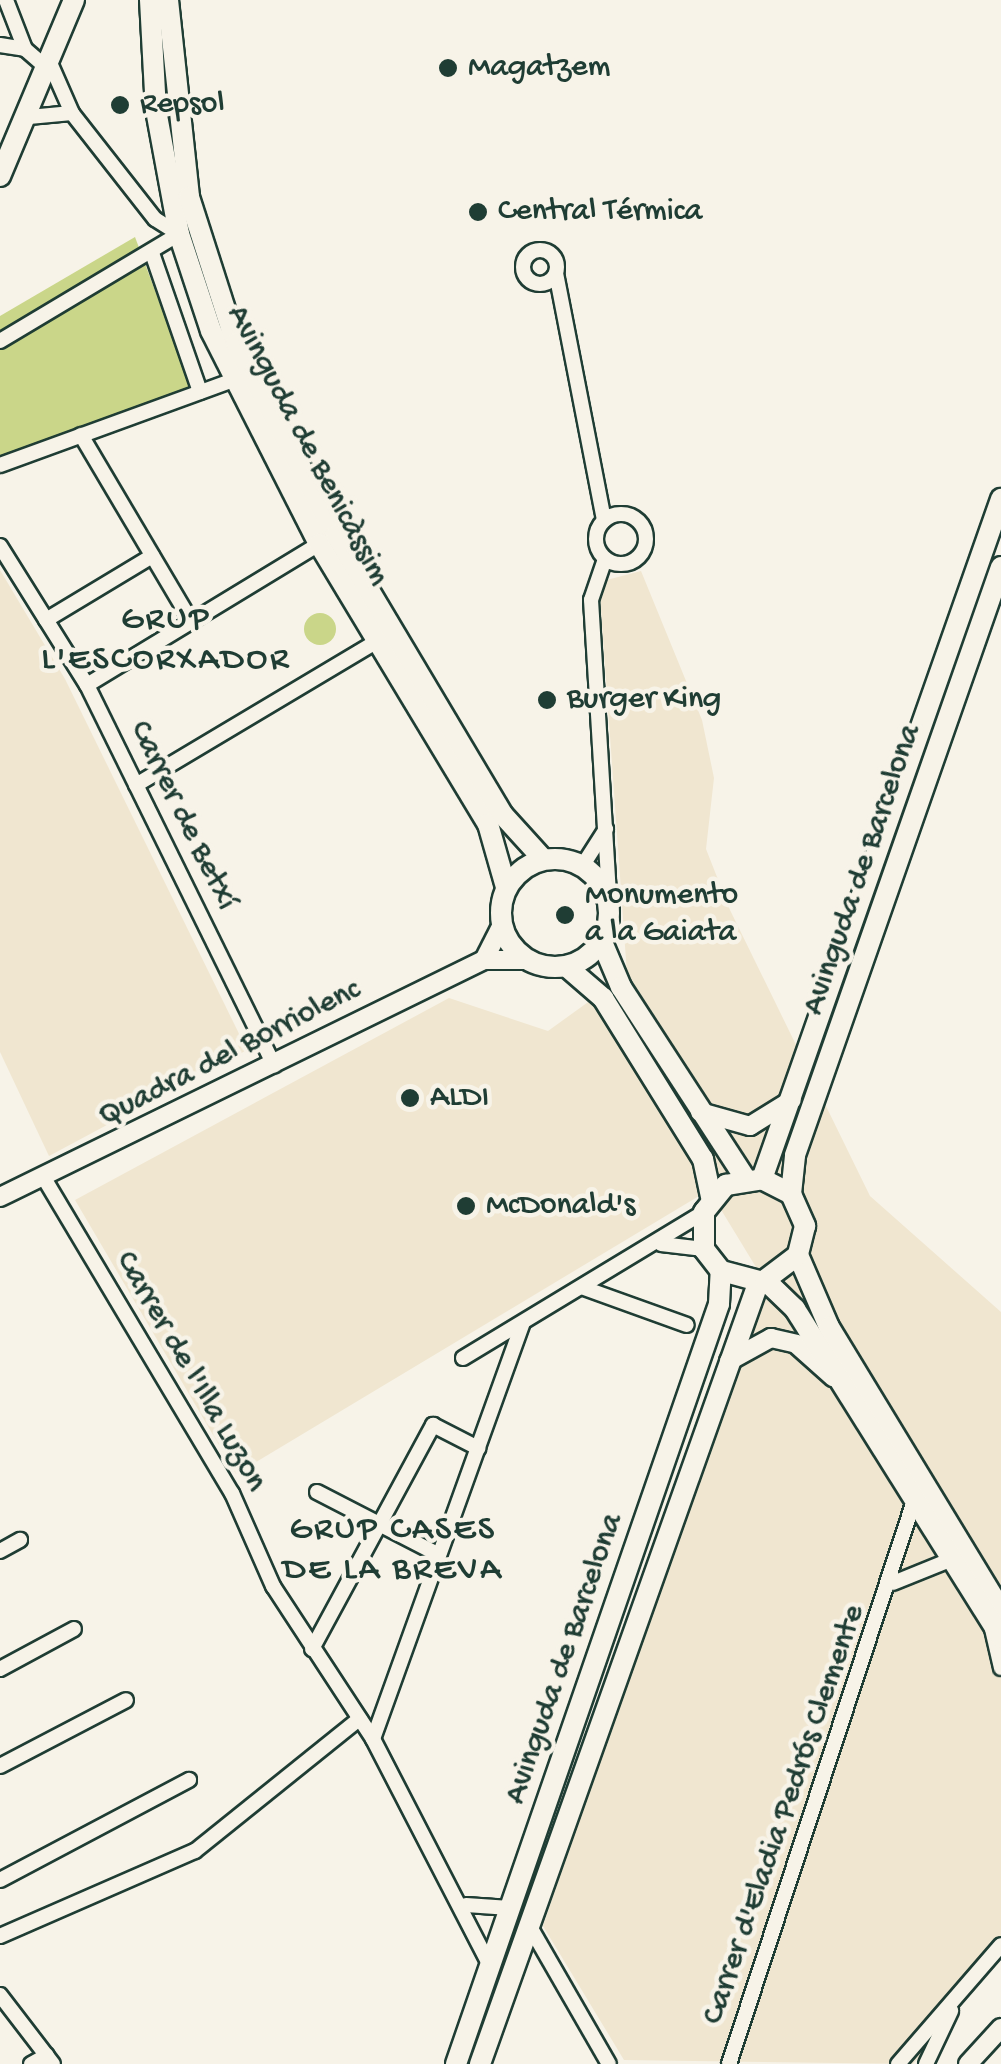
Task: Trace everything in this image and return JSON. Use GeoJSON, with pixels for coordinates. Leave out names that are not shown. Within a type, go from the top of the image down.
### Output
{"type":"FeatureCollection","features":[{"type":"Feature","properties":{"kind":"main road"},"geometry":{"type":"LineString","coordinates":[[0,176],[29,116],[74,0]]}},
{"type":"Feature","properties":{"kind":"main road"},"geometry":{"type":"LineString","coordinates":[[62,36],[86,0]]}},
{"type":"Feature","properties":{"kind":"main road","name":"Avinguda de Benicàssim"},"geometry":{"type":"LineString","coordinates":[[150,0],[156,110],[179,234],[233,380],[320,544],[488,824],[506,887]]}},
{"type":"Feature","properties":{"kind":"main road","name":"Avinguda de Benicàssim"},"geometry":{"type":"LineString","coordinates":[[168,0],[189,197],[236,343],[336,536],[502,815],[543,859]]}},
{"type":"Feature","properties":{"kind":"main road","name":"Avinguda de Barcelona"},"geometry":{"type":"LineString","coordinates":[[753,1178],[792,1100],[1001,499]]}},
{"type":"Feature","properties":{"kind":"main road","name":"Avinguda de Barcelona"},"geometry":{"type":"LineString","coordinates":[[790,1194],[795,1155],[1001,567]]}},
{"type":"Feature","properties":{"kind":"main road"},"geometry":{"type":"LineString","coordinates":[[567,967],[602,942],[610,914],[602,884],[583,866],[543,859],[506,887],[501,926],[525,960],[567,967],[604,998],[702,1159],[707,1205],[704,1248],[721,1271],[762,1280],[795,1309],[833,1378],[913,1504],[997,1622]]}},
{"type":"Feature","properties":{"kind":"main road"},"geometry":{"type":"LineString","coordinates":[[602,942],[700,1112],[753,1178],[790,1194],[804,1226],[798,1255],[829,1327],[997,1622]]}},
{"type":"Feature","properties":{"kind":"main road"},"geometry":{"type":"LineString","coordinates":[[707,1205],[753,1178]]}},
{"type":"Feature","properties":{"kind":"main road"},"geometry":{"type":"LineString","coordinates":[[762,1280],[798,1255]]}},
{"type":"Feature","properties":{"kind":"main road","name":"Avinguda de Barcelona"},"geometry":{"type":"LineString","coordinates":[[456,2064],[719,1304],[721,1271]]}},
{"type":"Feature","properties":{"kind":"main road","name":"Avinguda de Barcelona"},"geometry":{"type":"LineString","coordinates":[[480,2064],[722,1369],[762,1280]]}},
{"type":"Feature","properties":{"kind":"street"},"geometry":{"type":"LineString","coordinates":[[6,0],[25,49]]}},
{"type":"Feature","properties":{"kind":"street"},"geometry":{"type":"LineString","coordinates":[[0,45],[25,49],[49,66],[72,113],[155,219],[179,234],[152,254],[0,341]]}},
{"type":"Feature","properties":{"kind":"street"},"geometry":{"type":"LineString","coordinates":[[29,116],[72,113]]}},
{"type":"Feature","properties":{"kind":"street"},"geometry":{"type":"LineString","coordinates":[[561,312],[541,284],[524,273],[528,254],[546,251],[556,272],[604,520],[596,532],[605,559],[591,600],[609,824],[610,914]]}},
{"type":"Feature","properties":{"kind":"street","name":"Avinguda de Benicàssim"},"geometry":{"type":"LineString","coordinates":[[152,254],[200,392]]}},
{"type":"Feature","properties":{"kind":"street"},"geometry":{"type":"LineString","coordinates":[[541,284],[556,272]]}},
{"type":"Feature","properties":{"kind":"street"},"geometry":{"type":"LineString","coordinates":[[0,465],[233,380]]}},
{"type":"Feature","properties":{"kind":"street"},"geometry":{"type":"LineString","coordinates":[[80,436],[191,622]]}},
{"type":"Feature","properties":{"kind":"street"},"geometry":{"type":"LineString","coordinates":[[604,520],[630,515],[646,533],[638,559],[605,559]]}},
{"type":"Feature","properties":{"kind":"street"},"geometry":{"type":"LineString","coordinates":[[86,685],[320,544]]}},
{"type":"Feature","properties":{"kind":"street","name":"Carrer de Betxí"},"geometry":{"type":"LineString","coordinates":[[0,546],[86,685],[274,1065]]}},
{"type":"Feature","properties":{"kind":"street"},"geometry":{"type":"LineString","coordinates":[[46,620],[152,556]]}},
{"type":"Feature","properties":{"kind":"street"},"geometry":{"type":"LineString","coordinates":[[136,785],[378,640]]}},
{"type":"Feature","properties":{"kind":"street"},"geometry":{"type":"LineString","coordinates":[[583,866],[609,824]]}},
{"type":"Feature","properties":{"kind":"street"},"geometry":{"type":"LineString","coordinates":[[484,960],[501,926]]}},
{"type":"Feature","properties":{"kind":"street","name":"Quadra del Borriolenc"},"geometry":{"type":"LineString","coordinates":[[0,1197],[484,960],[525,960]]}},
{"type":"Feature","properties":{"kind":"street"},"geometry":{"type":"LineString","coordinates":[[700,1112],[750,1126],[792,1100]]}},
{"type":"Feature","properties":{"kind":"street","name":"Carrer de l'Illa Luzon"},"geometry":{"type":"LineString","coordinates":[[44,1178],[232,1492],[312,1649],[373,1739],[466,1905],[490,1966]]}},
{"type":"Feature","properties":{"kind":"street"},"geometry":{"type":"LineString","coordinates":[[463,1358],[660,1244],[707,1205]]}},
{"type":"Feature","properties":{"kind":"street"},"geometry":{"type":"LineString","coordinates":[[660,1244],[704,1248]]}},
{"type":"Feature","properties":{"kind":"street"},"geometry":{"type":"LineString","coordinates":[[584,1288],[687,1325]]}},
{"type":"Feature","properties":{"kind":"street"},"geometry":{"type":"LineString","coordinates":[[373,1739],[524,1323]]}},
{"type":"Feature","properties":{"kind":"street"},"geometry":{"type":"LineString","coordinates":[[722,1369],[744,1346],[771,1338],[796,1344],[833,1378]]}},
{"type":"Feature","properties":{"kind":"street"},"geometry":{"type":"LineString","coordinates":[[312,1649],[433,1425],[478,1448]]}},
{"type":"Feature","properties":{"kind":"street"},"geometry":{"type":"LineString","coordinates":[[317,1492],[440,1555]]}},
{"type":"Feature","properties":{"kind":"street","name":"Carrer d'Eladia Pedrós Clemente"},"geometry":{"type":"LineString","coordinates":[[729,2064],[893,1583],[913,1504]]}},
{"type":"Feature","properties":{"kind":"street"},"geometry":{"type":"LineString","coordinates":[[0,1551],[20,1540]]}},
{"type":"Feature","properties":{"kind":"street","name":"Carrer d'Eladia Pedrós Clemente"},"geometry":{"type":"LineString","coordinates":[[893,1583],[950,1560]]}},
{"type":"Feature","properties":{"kind":"street"},"geometry":{"type":"LineString","coordinates":[[997,1622],[1001,1668]]}},
{"type":"Feature","properties":{"kind":"street"},"geometry":{"type":"LineString","coordinates":[[0,1669],[74,1629]]}},
{"type":"Feature","properties":{"kind":"street"},"geometry":{"type":"LineString","coordinates":[[0,1766],[126,1700]]}},
{"type":"Feature","properties":{"kind":"street"},"geometry":{"type":"LineString","coordinates":[[0,1936],[195,1850],[359,1719]]}},
{"type":"Feature","properties":{"kind":"street"},"geometry":{"type":"LineString","coordinates":[[0,1880],[189,1780]]}},
{"type":"Feature","properties":{"kind":"street"},"geometry":{"type":"LineString","coordinates":[[466,1905],[510,1908]]}},
{"type":"Feature","properties":{"kind":"street"},"geometry":{"type":"LineString","coordinates":[[529,1925],[609,2064]]}},
{"type":"Feature","properties":{"kind":"street"},"geometry":{"type":"LineString","coordinates":[[898,2064],[1001,1946]]}},
{"type":"Feature","properties":{"kind":"street"},"geometry":{"type":"LineString","coordinates":[[926,2064],[960,1992]]}},
{"type":"Feature","properties":{"kind":"street"},"geometry":{"type":"LineString","coordinates":[[0,1995],[50,2060],[30,2064]]}},
{"type":"Feature","properties":{"kind":"street"},"geometry":{"type":"LineString","coordinates":[[968,2064],[1001,2028]]}},
{"type":"Feature","properties":{"kind":"shaded area"},"geometry":{"type":"Polygon","coordinates":[[[0,570],[65,679],[247,1050],[49,1156],[0,1052],[0,570]]]}},
{"type":"Feature","properties":{"kind":"shaded area"},"geometry":{"type":"Polygon","coordinates":[[[641,571],[702,720],[714,778],[706,849],[730,910],[870,1196],[1001,1312],[1001,1957],[913,2064],[624,2060],[543,1926],[762,1277],[709,1190],[236,1474],[75,1200],[449,998],[548,1031],[627,974],[599,582],[641,571]]]}},
{"type":"Feature","properties":{"kind":"green space"},"geometry":{"type":"Polygon","coordinates":[[[135,237],[191,387],[0,457],[0,316],[135,237]]]}},
{"type":"Feature","properties":{"kind":"green space"},"geometry":{"type":"Polygon","coordinates":[[[320,613],[331,618],[336,629],[331,640],[320,645],[309,640],[304,629],[309,618],[320,613]]]}},
{"type":"Feature","properties":{"kind":"place","name":"Magatzem"},"geometry":{"type":"Point","coordinates":[448,68]}},
{"type":"Feature","properties":{"kind":"place","name":"Repsol"},"geometry":{"type":"Point","coordinates":[120,105]}},
{"type":"Feature","properties":{"kind":"place","name":"Central Térmica"},"geometry":{"type":"Point","coordinates":[478,212]}},
{"type":"Feature","properties":{"kind":"place","name":"Burger King"},"geometry":{"type":"Point","coordinates":[547,700]}},
{"type":"Feature","properties":{"kind":"place","name":"Monumento a la Gaiata"},"geometry":{"type":"Point","coordinates":[565,915]}},
{"type":"Feature","properties":{"kind":"place","name":"ALDI"},"geometry":{"type":"Point","coordinates":[410,1098]}},
{"type":"Feature","properties":{"kind":"place","name":"McDonald's"},"geometry":{"type":"Point","coordinates":[466,1206]}},
{"type":"Feature","properties":{"kind":"district","name":"GRUP L'ESCORXADOR"},"geometry":{"type":"Point","coordinates":[166,641]}},
{"type":"Feature","properties":{"kind":"district","name":"GRUP CASES DE LA BREVA"},"geometry":{"type":"Point","coordinates":[393,1551]}}]}
